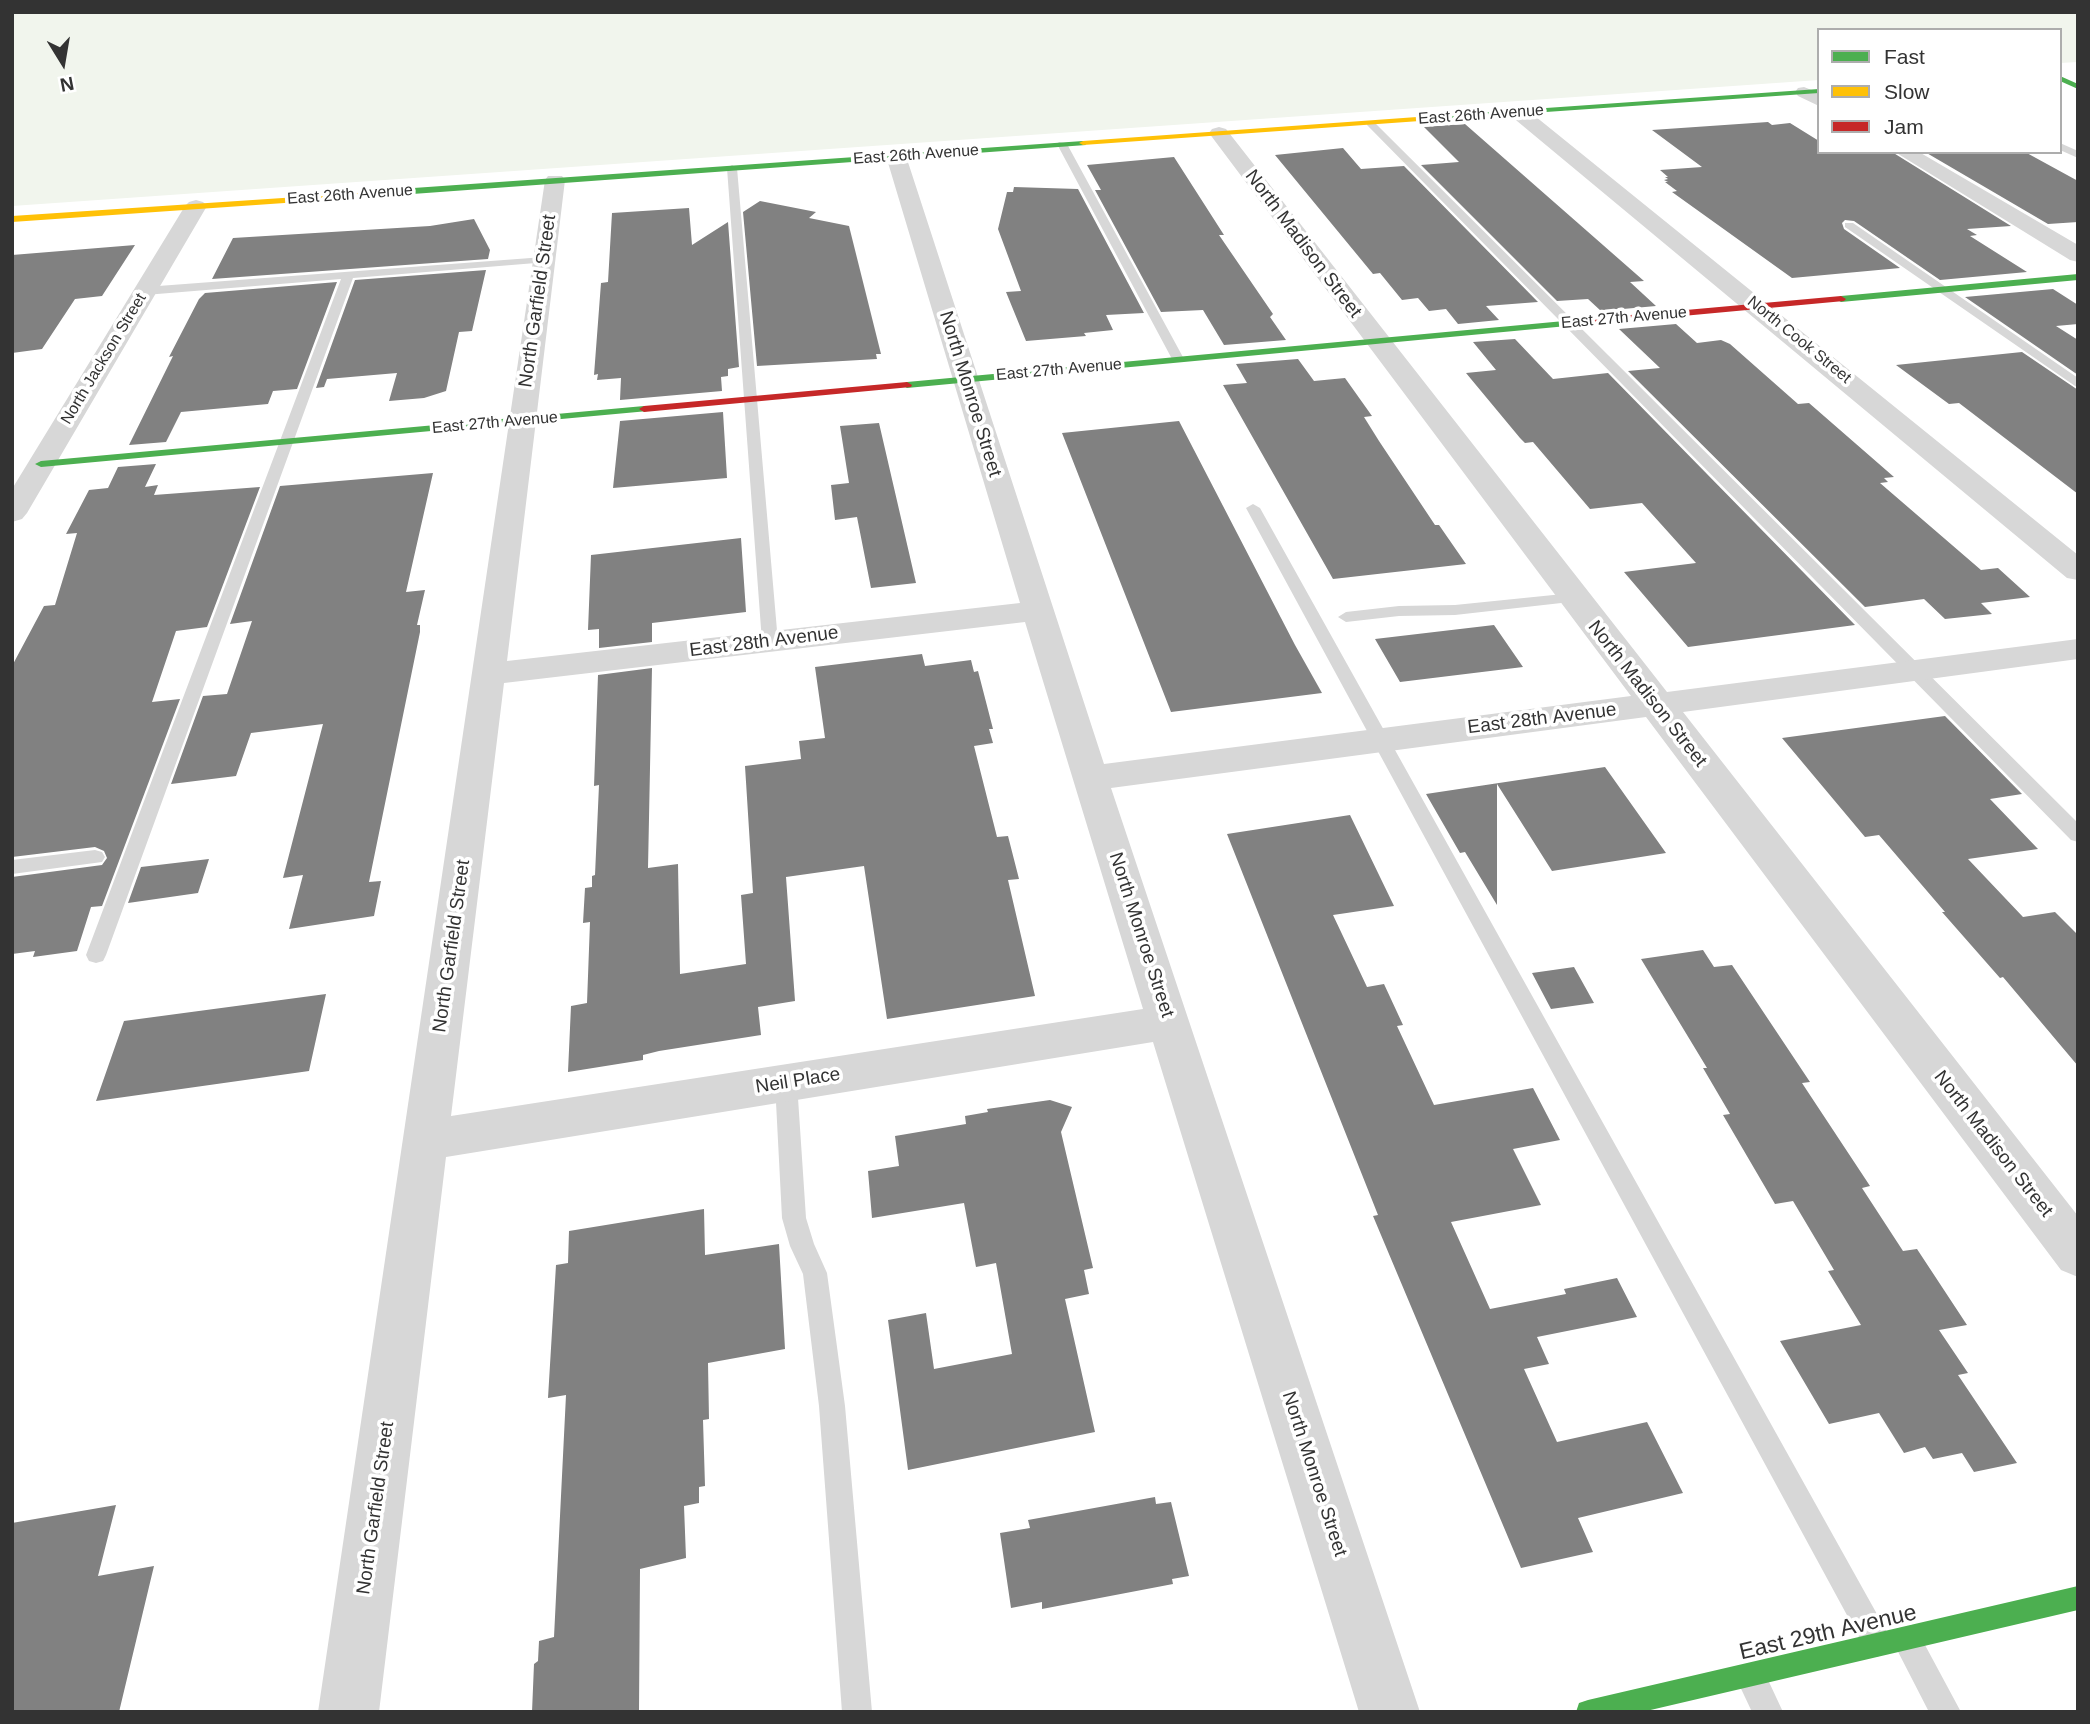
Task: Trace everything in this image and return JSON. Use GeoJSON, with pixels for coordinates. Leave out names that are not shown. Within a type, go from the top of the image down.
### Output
{"type":"FeatureCollection","features":[{"type":"Feature","properties":{"kind":"street"},"geometry":{"type":"LineString","coordinates":[[2062,77],[2078,87]]}},
{"type":"Feature","properties":{"kind":"street","name":"East 26th Avenue"},"geometry":{"type":"LineString","coordinates":[[12,219],[1518,112],[1814,94]]}},
{"type":"Feature","properties":{"kind":"street","name":"North Cook Street"},"geometry":{"type":"LineString","coordinates":[[1518,112],[2078,571]]}},
{"type":"Feature","properties":{"kind":"street","name":"North Madison Street"},"geometry":{"type":"LineString","coordinates":[[1219,133],[2078,1254]]}},
{"type":"Feature","properties":{"kind":"street"},"geometry":{"type":"LineString","coordinates":[[1908,154],[2078,256]]}},
{"type":"Feature","properties":{"kind":"street","name":"North Monroe Street"},"geometry":{"type":"LineString","coordinates":[[895,156],[1090,778],[1390,1712]]}},
{"type":"Feature","properties":{"kind":"street","name":"North Garfield Street"},"geometry":{"type":"LineString","coordinates":[[348,1712],[555,180]]}},
{"type":"Feature","properties":{"kind":"street","name":"North Jackson Street"},"geometry":{"type":"LineString","coordinates":[[12,513],[196,206]]}},
{"type":"Feature","properties":{"kind":"street","name":"East 27th Avenue"},"geometry":{"type":"LineString","coordinates":[[41,464],[2078,277]]}},
{"type":"Feature","properties":{"kind":"street","name":"East 28th Avenue"},"geometry":{"type":"LineString","coordinates":[[490,674],[1038,611]]}},
{"type":"Feature","properties":{"kind":"street","name":"East 28th Avenue"},"geometry":{"type":"LineString","coordinates":[[1090,778],[2078,649]]}},
{"type":"Feature","properties":{"kind":"street","name":"Neil Place"},"geometry":{"type":"LineString","coordinates":[[426,1140],[1169,1022]]}},
{"type":"Feature","properties":{"kind":"street","name":"East 29th Avenue"},"geometry":{"type":"LineString","coordinates":[[1588,1712],[2069,1600]]}},
{"type":"Feature","properties":{"kind":"lane"},"geometry":{"type":"LineString","coordinates":[[1370,123],[2078,835]]}},
{"type":"Feature","properties":{"kind":"lane"},"geometry":{"type":"LineString","coordinates":[[1062,144],[1178,359]]}},
{"type":"Feature","properties":{"kind":"lane"},"geometry":{"type":"LineString","coordinates":[[2062,147],[2078,155]]}},
{"type":"Feature","properties":{"kind":"lane"},"geometry":{"type":"LineString","coordinates":[[732,168],[770,642]]}},
{"type":"Feature","properties":{"kind":"lane"},"geometry":{"type":"LineString","coordinates":[[1849,225],[2078,384]]}},
{"type":"Feature","properties":{"kind":"lane"},"geometry":{"type":"LineString","coordinates":[[145,291],[544,260]]}},
{"type":"Feature","properties":{"kind":"lane"},"geometry":{"type":"LineString","coordinates":[[96,955],[348,275]]}},
{"type":"Feature","properties":{"kind":"lane"},"geometry":{"type":"LineString","coordinates":[[1253,508],[1892,1642],[1946,1712]]}},
{"type":"Feature","properties":{"kind":"lane"},"geometry":{"type":"LineString","coordinates":[[1346,617],[1399,611],[1455,610],[1573,598]]}},
{"type":"Feature","properties":{"kind":"lane"},"geometry":{"type":"LineString","coordinates":[[12,867],[95,857]]}},
{"type":"Feature","properties":{"kind":"lane"},"geometry":{"type":"LineString","coordinates":[[786,1083],[794,1218],[802,1246],[815,1273],[832,1406],[857,1712]]}},
{"type":"Feature","properties":{"kind":"lane"},"geometry":{"type":"LineString","coordinates":[[2069,1600],[2078,1628]]}},
{"type":"Feature","properties":{"kind":"lane"},"geometry":{"type":"LineString","coordinates":[[1750,1675],[1768,1712]]}},
{"type":"Feature","properties":{"kind":"shaded area"},"geometry":{"type":"Polygon","coordinates":[[[12,12],[2078,12],[2078,62],[2062,63],[2062,28],[1817,28],[1817,80],[12,206],[12,12]]]}},
{"type":"Feature","properties":{"kind":"building"},"geometry":{"type":"Polygon","coordinates":[[[1768,122],[1772,125],[1790,123],[1817,140],[1817,154],[1895,154],[2011,226],[1967,229],[1977,235],[1970,236],[2027,272],[1940,280],[1854,221],[1845,220],[1842,223],[1844,229],[1900,268],[1792,278],[1672,192],[1677,191],[1665,182],[1668,182],[1664,180],[1668,179],[1665,177],[1668,177],[1660,170],[1702,167],[1652,130],[1768,122]]]}},
{"type":"Feature","properties":{"kind":"building"},"geometry":{"type":"Polygon","coordinates":[[[1465,124],[1644,281],[1630,282],[1656,306],[1601,311],[1588,299],[1557,301],[1421,165],[1459,162],[1424,127],[1465,124]]]}},
{"type":"Feature","properties":{"kind":"building"},"geometry":{"type":"Polygon","coordinates":[[[1343,148],[1361,169],[1404,166],[1538,302],[1486,306],[1499,320],[1458,324],[1446,309],[1429,311],[1418,298],[1402,300],[1380,273],[1373,274],[1275,155],[1343,148]]]}},
{"type":"Feature","properties":{"kind":"building"},"geometry":{"type":"Polygon","coordinates":[[[1928,154],[2029,154],[2078,181],[2078,222],[2048,224],[1928,154]]]}},
{"type":"Feature","properties":{"kind":"building"},"geometry":{"type":"Polygon","coordinates":[[[1174,157],[1224,235],[1219,235],[1273,314],[1270,317],[1286,340],[1224,345],[1203,310],[1161,312],[1095,190],[1101,190],[1087,165],[1174,157]]]}},
{"type":"Feature","properties":{"kind":"building"},"geometry":{"type":"Polygon","coordinates":[[[1014,187],[1078,189],[1144,313],[1106,315],[1113,330],[1084,333],[1086,336],[1026,341],[1006,292],[1021,291],[998,229],[1007,192],[1013,192],[1014,187]]]}},
{"type":"Feature","properties":{"kind":"building"},"geometry":{"type":"Polygon","coordinates":[[[760,201],[816,212],[809,218],[849,226],[881,354],[876,354],[877,359],[757,366],[743,212],[760,201]]]}},
{"type":"Feature","properties":{"kind":"building"},"geometry":{"type":"Polygon","coordinates":[[[689,208],[692,245],[728,222],[739,367],[728,369],[728,376],[721,377],[722,391],[620,400],[621,378],[597,380],[598,374],[594,375],[601,283],[608,282],[612,213],[689,208]]]}},
{"type":"Feature","properties":{"kind":"building"},"geometry":{"type":"Polygon","coordinates":[[[474,219],[490,250],[488,259],[212,279],[233,238],[430,226],[474,219]]]}},
{"type":"Feature","properties":{"kind":"building"},"geometry":{"type":"Polygon","coordinates":[[[135,245],[102,296],[75,299],[42,349],[12,353],[12,255],[135,245]]]}},
{"type":"Feature","properties":{"kind":"building"},"geometry":{"type":"Polygon","coordinates":[[[486,270],[472,331],[459,332],[446,391],[424,398],[389,401],[397,373],[327,379],[324,387],[316,388],[355,280],[486,270]]]}},
{"type":"Feature","properties":{"kind":"building"},"geometry":{"type":"Polygon","coordinates":[[[337,282],[297,389],[273,391],[268,404],[181,412],[166,442],[129,445],[173,356],[169,357],[199,299],[205,293],[337,282]]]}},
{"type":"Feature","properties":{"kind":"building"},"geometry":{"type":"Polygon","coordinates":[[[2053,289],[2078,305],[2078,324],[2056,326],[2078,340],[2078,375],[1965,297],[2053,289]]]}},
{"type":"Feature","properties":{"kind":"building"},"geometry":{"type":"Polygon","coordinates":[[[1676,324],[1697,343],[1721,340],[1730,344],[1798,404],[1809,403],[1894,477],[1884,478],[1888,482],[1880,483],[1981,570],[1998,568],[2030,597],[1981,603],[1992,614],[1945,619],[1924,599],[1865,607],[1628,371],[1660,368],[1619,329],[1676,324]]]}},
{"type":"Feature","properties":{"kind":"building"},"geometry":{"type":"Polygon","coordinates":[[[1515,339],[1553,379],[1608,373],[1855,625],[1688,647],[1624,572],[1696,563],[1642,503],[1590,509],[1533,442],[1525,443],[1520,438],[1466,373],[1496,370],[1473,342],[1515,339]]]}},
{"type":"Feature","properties":{"kind":"building"},"geometry":{"type":"Polygon","coordinates":[[[2022,352],[2078,390],[2078,494],[1959,403],[1949,404],[1896,365],[2022,352]]]}},
{"type":"Feature","properties":{"kind":"building"},"geometry":{"type":"Polygon","coordinates":[[[1298,359],[1314,381],[1345,378],[1372,416],[1364,417],[1379,441],[1435,525],[1439,525],[1466,564],[1333,579],[1223,385],[1247,383],[1236,364],[1298,359]]]}},
{"type":"Feature","properties":{"kind":"building"},"geometry":{"type":"Polygon","coordinates":[[[723,412],[727,478],[613,488],[620,421],[723,412]]]}},
{"type":"Feature","properties":{"kind":"building"},"geometry":{"type":"Polygon","coordinates":[[[1179,421],[1322,693],[1171,712],[1062,433],[1179,421]]]}},
{"type":"Feature","properties":{"kind":"building"},"geometry":{"type":"Polygon","coordinates":[[[879,423],[916,583],[871,588],[857,517],[835,520],[831,485],[849,483],[840,426],[879,423]]]}},
{"type":"Feature","properties":{"kind":"building"},"geometry":{"type":"Polygon","coordinates":[[[156,464],[145,487],[158,485],[154,495],[260,487],[207,627],[176,631],[152,702],[180,699],[102,906],[91,907],[77,951],[33,957],[35,951],[12,954],[12,877],[102,865],[107,858],[104,851],[95,847],[12,857],[12,666],[44,606],[55,605],[77,533],[66,534],[89,490],[108,488],[118,467],[156,464]]]}},
{"type":"Feature","properties":{"kind":"building"},"geometry":{"type":"Polygon","coordinates":[[[433,473],[406,592],[425,590],[417,625],[420,625],[420,632],[369,882],[381,881],[374,916],[289,929],[303,875],[283,878],[323,724],[251,733],[236,776],[171,784],[203,696],[227,694],[252,621],[230,624],[280,486],[433,473]]]}},
{"type":"Feature","properties":{"kind":"building"},"geometry":{"type":"Polygon","coordinates":[[[741,538],[746,612],[652,623],[652,642],[599,648],[599,629],[588,630],[591,555],[741,538]]]}},
{"type":"Feature","properties":{"kind":"building"},"geometry":{"type":"Polygon","coordinates":[[[1494,625],[1523,667],[1400,682],[1375,639],[1494,625]]]}},
{"type":"Feature","properties":{"kind":"building"},"geometry":{"type":"Polygon","coordinates":[[[922,654],[925,666],[971,660],[974,672],[978,671],[993,729],[989,729],[993,743],[974,746],[997,837],[1008,836],[1019,879],[1008,880],[1035,996],[887,1019],[864,866],[786,877],[795,1001],[758,1007],[761,1035],[659,1051],[643,1055],[643,1060],[568,1072],[571,1006],[587,1003],[590,922],[583,923],[585,888],[592,887],[592,876],[595,875],[599,785],[594,786],[598,675],[652,668],[648,868],[678,864],[680,974],[746,964],[741,895],[753,893],[745,766],[801,759],[799,741],[825,738],[815,667],[922,654]]]}},
{"type":"Feature","properties":{"kind":"building"},"geometry":{"type":"Polygon","coordinates":[[[1945,716],[2022,794],[1990,799],[2038,849],[1968,859],[2023,917],[2055,912],[2078,935],[2078,1066],[2003,977],[2000,978],[1942,912],[1945,912],[1879,835],[1865,837],[1782,738],[1945,716]]]}},
{"type":"Feature","properties":{"kind":"building"},"geometry":{"type":"Polygon","coordinates":[[[1605,767],[1666,853],[1552,871],[1497,784],[1497,905],[1465,852],[1460,853],[1426,794],[1605,767]]]}},
{"type":"Feature","properties":{"kind":"building"},"geometry":{"type":"Polygon","coordinates":[[[1350,815],[1394,906],[1333,915],[1367,987],[1384,984],[1403,1025],[1397,1026],[1434,1105],[1533,1088],[1560,1140],[1513,1149],[1541,1205],[1451,1222],[1490,1309],[1566,1294],[1564,1289],[1617,1278],[1637,1317],[1537,1337],[1549,1364],[1524,1369],[1557,1442],[1647,1422],[1683,1493],[1578,1518],[1593,1552],[1521,1568],[1373,1216],[1378,1215],[1227,834],[1350,815]]]}},
{"type":"Feature","properties":{"kind":"building"},"geometry":{"type":"Polygon","coordinates":[[[209,859],[198,893],[128,903],[141,867],[209,859]]]}},
{"type":"Feature","properties":{"kind":"building"},"geometry":{"type":"Polygon","coordinates":[[[1703,950],[1714,967],[1732,965],[1810,1082],[1802,1083],[1870,1186],[1862,1188],[1903,1251],[1917,1249],[1967,1325],[1939,1330],[1968,1373],[1958,1375],[2017,1463],[1974,1472],[1962,1453],[1933,1459],[1925,1447],[1904,1453],[1879,1413],[1829,1424],[1780,1341],[1861,1325],[1828,1271],[1834,1270],[1793,1201],[1775,1204],[1723,1115],[1730,1114],[1703,1068],[1707,1068],[1641,959],[1703,950]]]}},
{"type":"Feature","properties":{"kind":"building"},"geometry":{"type":"Polygon","coordinates":[[[1574,967],[1594,1003],[1551,1009],[1532,973],[1574,967]]]}},
{"type":"Feature","properties":{"kind":"building"},"geometry":{"type":"Polygon","coordinates":[[[326,994],[309,1071],[96,1101],[124,1021],[326,994]]]}},
{"type":"Feature","properties":{"kind":"building"},"geometry":{"type":"Polygon","coordinates":[[[1050,1100],[1072,1107],[1061,1132],[1093,1268],[1084,1270],[1089,1294],[1065,1299],[1095,1432],[908,1470],[888,1320],[926,1313],[934,1369],[1012,1354],[996,1263],[976,1267],[964,1203],[872,1218],[868,1171],[899,1166],[895,1136],[966,1124],[965,1116],[988,1112],[987,1109],[1050,1100]]]}},
{"type":"Feature","properties":{"kind":"building"},"geometry":{"type":"Polygon","coordinates":[[[704,1209],[705,1255],[779,1244],[785,1349],[708,1363],[709,1419],[703,1420],[705,1486],[699,1487],[699,1503],[684,1506],[686,1558],[640,1569],[639,1712],[532,1712],[534,1664],[538,1661],[539,1641],[554,1637],[566,1395],[548,1398],[556,1265],[568,1263],[569,1231],[704,1209]]]}},
{"type":"Feature","properties":{"kind":"building"},"geometry":{"type":"Polygon","coordinates":[[[1155,1497],[1156,1504],[1171,1502],[1189,1576],[1172,1579],[1173,1584],[1042,1609],[1042,1602],[1011,1608],[1000,1533],[1030,1528],[1028,1520],[1155,1497]]]}},
{"type":"Feature","properties":{"kind":"building"},"geometry":{"type":"Polygon","coordinates":[[[116,1505],[98,1576],[154,1566],[119,1712],[12,1712],[12,1523],[116,1505]]]}},
{"type":"Feature","properties":{"kind":"traffic: fast"},"geometry":{"type":"LineString","coordinates":[[2062,79],[2078,87]]}},
{"type":"Feature","properties":{"kind":"traffic: fast"},"geometry":{"type":"LineString","coordinates":[[1431,118],[1817,91]]}},
{"type":"Feature","properties":{"kind":"traffic: fast"},"geometry":{"type":"LineString","coordinates":[[385,193],[1083,143]]}},
{"type":"Feature","properties":{"kind":"traffic: fast"},"geometry":{"type":"LineString","coordinates":[[1841,299],[2078,277]]}},
{"type":"Feature","properties":{"kind":"traffic: fast"},"geometry":{"type":"LineString","coordinates":[[907,385],[1575,323]]}},
{"type":"Feature","properties":{"kind":"traffic: fast"},"geometry":{"type":"LineString","coordinates":[[41,464],[644,409]]}},
{"type":"Feature","properties":{"kind":"traffic: fast"},"geometry":{"type":"LineString","coordinates":[[1588,1712],[2078,1598]]}},
{"type":"Feature","properties":{"kind":"traffic: slow"},"geometry":{"type":"LineString","coordinates":[[1083,143],[1431,118]]}},
{"type":"Feature","properties":{"kind":"traffic: slow"},"geometry":{"type":"LineString","coordinates":[[12,219],[385,193]]}},
{"type":"Feature","properties":{"kind":"traffic: jam"},"geometry":{"type":"LineString","coordinates":[[1575,323],[1841,299]]}},
{"type":"Feature","properties":{"kind":"traffic: jam"},"geometry":{"type":"LineString","coordinates":[[644,409],[907,385]]}}]}
